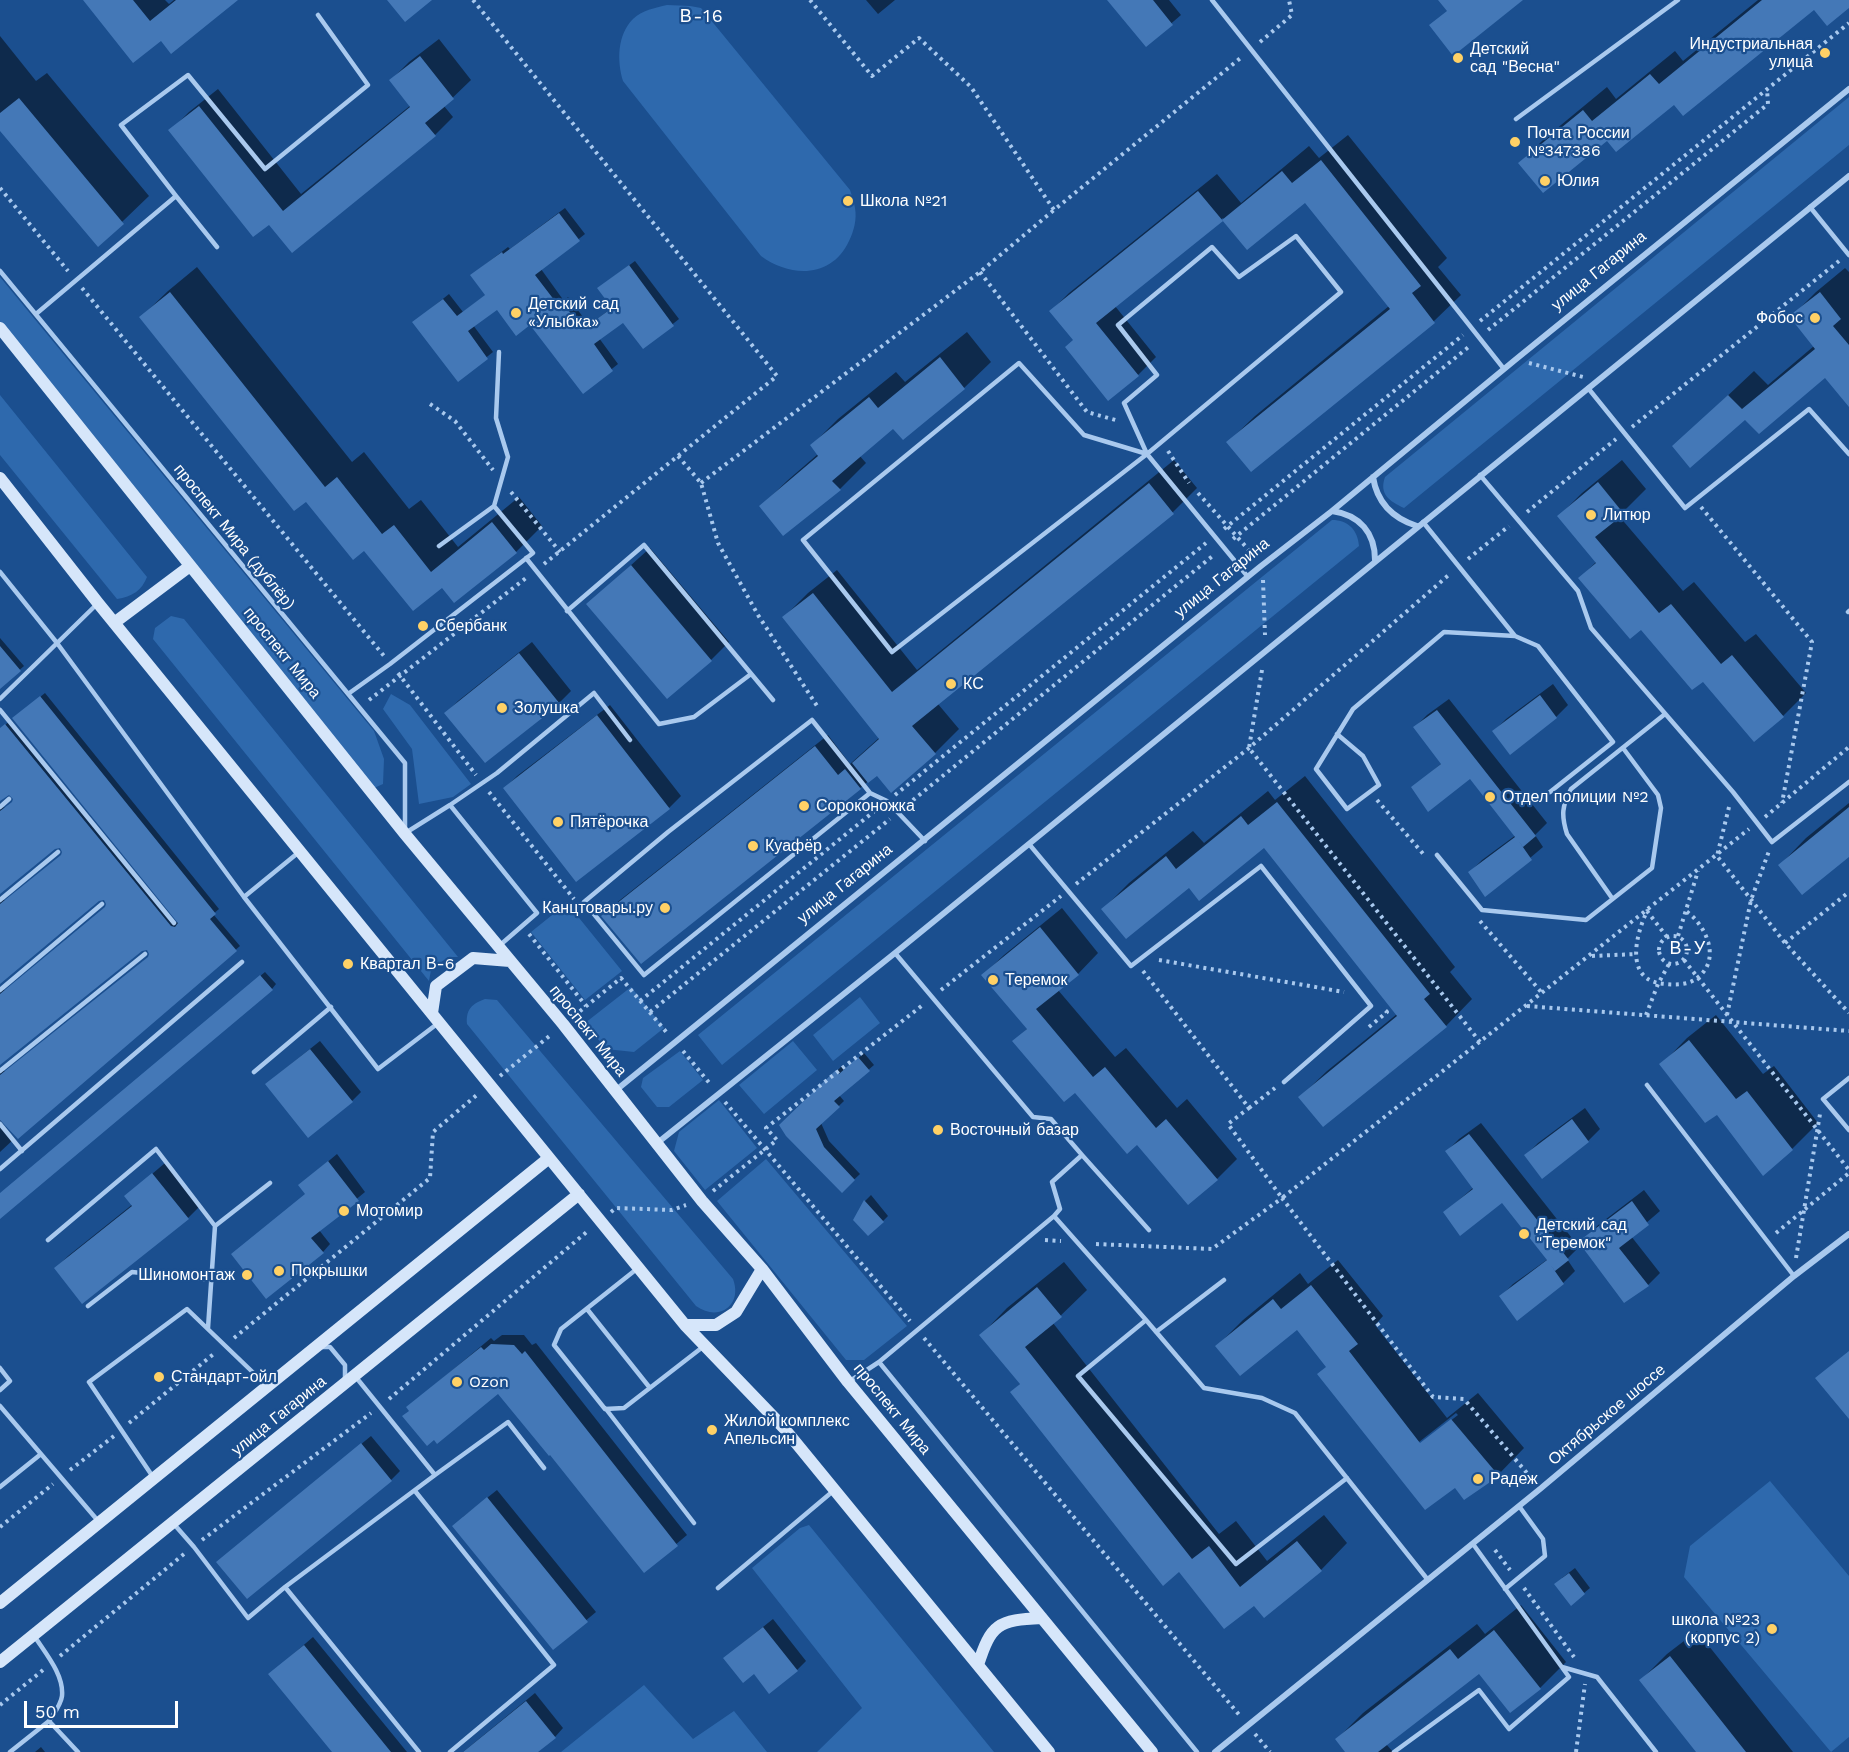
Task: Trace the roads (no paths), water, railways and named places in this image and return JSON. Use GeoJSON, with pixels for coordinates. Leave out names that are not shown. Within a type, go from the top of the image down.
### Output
{"type":"FeatureCollection","features":[{"type":"Feature","properties":{"kind":"main road","name":"проспект Мира"},"geometry":{"type":"LineString","coordinates":[[0,328],[405,834],[563,1024],[702,1201],[762,1269],[848,1382],[1152,1752]]}},
{"type":"Feature","properties":{"kind":"main road"},"geometry":{"type":"LineString","coordinates":[[0,478],[299,852],[638,1268],[704,1346],[783,1427],[1049,1752]]}},
{"type":"Feature","properties":{"kind":"main road"},"geometry":{"type":"LineString","coordinates":[[114,622],[190,566]]}},
{"type":"Feature","properties":{"kind":"main road"},"geometry":{"type":"LineString","coordinates":[[435,1017],[436,986],[473,958],[510,961]]}},
{"type":"Feature","properties":{"kind":"main road","name":"улица Гагарина"},"geometry":{"type":"LineString","coordinates":[[0,1603],[549,1158]]}},
{"type":"Feature","properties":{"kind":"main road","name":"улица Гагарина"},"geometry":{"type":"LineString","coordinates":[[0,1662],[579,1194]]}},
{"type":"Feature","properties":{"kind":"main road"},"geometry":{"type":"LineString","coordinates":[[685,1325],[717,1325],[736,1312],[762,1269]]}},
{"type":"Feature","properties":{"kind":"main road"},"geometry":{"type":"LineString","coordinates":[[978,1665],[986,1641],[999,1626],[1018,1619],[1042,1618]]}},
{"type":"Feature","properties":{"kind":"street","name":"улица Гагарина"},"geometry":{"type":"LineString","coordinates":[[615,1091],[1849,89]]}},
{"type":"Feature","properties":{"kind":"street"},"geometry":{"type":"LineString","coordinates":[[656,1144],[895,953],[1849,176]]}},
{"type":"Feature","properties":{"kind":"street"},"geometry":{"type":"LineString","coordinates":[[1373,477],[1377,493],[1385,508],[1403,522],[1420,524]]}},
{"type":"Feature","properties":{"kind":"street"},"geometry":{"type":"LineString","coordinates":[[1332,511],[1361,522],[1372,540],[1375,560]]}},
{"type":"Feature","properties":{"kind":"street","name":"Октябрьское шоссе"},"geometry":{"type":"LineString","coordinates":[[1215,1752],[1540,1489],[1794,1276],[1849,1234]]}},
{"type":"Feature","properties":{"kind":"lane"},"geometry":{"type":"LineString","coordinates":[[1212,0],[1504,369]]}},
{"type":"Feature","properties":{"kind":"lane"},"geometry":{"type":"LineString","coordinates":[[1516,119],[1678,0]]}},
{"type":"Feature","properties":{"kind":"lane"},"geometry":{"type":"LineString","coordinates":[[218,247],[121,126],[188,75],[265,169],[368,85],[318,15]]}},
{"type":"Feature","properties":{"kind":"lane"},"geometry":{"type":"LineString","coordinates":[[36,314],[176,196]]}},
{"type":"Feature","properties":{"kind":"lane"},"geometry":{"type":"LineString","coordinates":[[1810,207],[1849,255]]}},
{"type":"Feature","properties":{"kind":"lane"},"geometry":{"type":"LineString","coordinates":[[1147,454],[1084,435],[1019,363],[803,540],[892,652],[1147,454],[1341,292],[1296,236],[1239,277],[1212,247],[1118,325],[1157,375],[1124,403],[1147,454],[1248,577]]}},
{"type":"Feature","properties":{"kind":"lane","name":"проспект Мира (дублёр)"},"geometry":{"type":"LineString","coordinates":[[0,271],[405,764],[405,834]]}},
{"type":"Feature","properties":{"kind":"lane"},"geometry":{"type":"LineString","coordinates":[[439,546],[494,506],[508,457],[496,418],[499,352]]}},
{"type":"Feature","properties":{"kind":"lane"},"geometry":{"type":"LineString","coordinates":[[1588,388],[1685,508],[1809,409],[1849,454]]}},
{"type":"Feature","properties":{"kind":"lane"},"geometry":{"type":"LineString","coordinates":[[1480,475],[1578,591],[1591,628],[1733,792],[1772,842],[1849,782]]}},
{"type":"Feature","properties":{"kind":"lane"},"geometry":{"type":"LineString","coordinates":[[348,694],[533,553],[494,506]]}},
{"type":"Feature","properties":{"kind":"lane"},"geometry":{"type":"LineString","coordinates":[[1420,524],[1459,566],[1515,636]]}},
{"type":"Feature","properties":{"kind":"lane"},"geometry":{"type":"LineString","coordinates":[[567,610],[644,545],[773,700]]}},
{"type":"Feature","properties":{"kind":"lane"},"geometry":{"type":"LineString","coordinates":[[526,558],[659,724],[694,717],[751,674]]}},
{"type":"Feature","properties":{"kind":"lane"},"geometry":{"type":"LineString","coordinates":[[0,572],[57,643],[244,897],[378,1069],[435,1017]]}},
{"type":"Feature","properties":{"kind":"lane"},"geometry":{"type":"LineString","coordinates":[[0,699],[98,603]]}},
{"type":"Feature","properties":{"kind":"lane"},"geometry":{"type":"LineString","coordinates":[[1337,734],[1363,756],[1379,785],[1347,809],[1316,769],[1337,734],[1353,709],[1444,633],[1515,636],[1538,646],[1613,742],[1550,792]]}},
{"type":"Feature","properties":{"kind":"lane"},"geometry":{"type":"LineString","coordinates":[[405,834],[497,773],[594,693],[630,740]]}},
{"type":"Feature","properties":{"kind":"lane"},"geometry":{"type":"LineString","coordinates":[[0,711],[174,923]]}},
{"type":"Feature","properties":{"kind":"lane"},"geometry":{"type":"LineString","coordinates":[[1612,898],[1567,834],[1563,805],[1571,789],[1665,714]]}},
{"type":"Feature","properties":{"kind":"lane"},"geometry":{"type":"LineString","coordinates":[[870,793],[644,975],[584,902],[668,832],[812,720],[870,793],[887,801],[925,841]]}},
{"type":"Feature","properties":{"kind":"lane"},"geometry":{"type":"LineString","coordinates":[[1437,855],[1482,910],[1586,920],[1652,868],[1661,808],[1658,795],[1623,748]]}},
{"type":"Feature","properties":{"kind":"lane"},"geometry":{"type":"LineString","coordinates":[[0,807],[9,800]]}},
{"type":"Feature","properties":{"kind":"lane"},"geometry":{"type":"LineString","coordinates":[[450,805],[537,913],[498,947]]}},
{"type":"Feature","properties":{"kind":"lane"},"geometry":{"type":"LineString","coordinates":[[1029,844],[1131,966],[1261,866],[1371,1006],[1284,1082]]}},
{"type":"Feature","properties":{"kind":"lane"},"geometry":{"type":"LineString","coordinates":[[0,900],[58,852]]}},
{"type":"Feature","properties":{"kind":"lane"},"geometry":{"type":"LineString","coordinates":[[244,897],[299,852]]}},
{"type":"Feature","properties":{"kind":"lane"},"geometry":{"type":"LineString","coordinates":[[0,990],[102,904]]}},
{"type":"Feature","properties":{"kind":"lane"},"geometry":{"type":"LineString","coordinates":[[895,953],[1033,1117],[1051,1119],[1149,1230]]}},
{"type":"Feature","properties":{"kind":"lane"},"geometry":{"type":"LineString","coordinates":[[0,1071],[145,954]]}},
{"type":"Feature","properties":{"kind":"lane"},"geometry":{"type":"LineString","coordinates":[[0,1169],[242,962]]}},
{"type":"Feature","properties":{"kind":"lane"},"geometry":{"type":"LineString","coordinates":[[254,1072],[331,1007]]}},
{"type":"Feature","properties":{"kind":"lane"},"geometry":{"type":"LineString","coordinates":[[1849,1078],[1823,1099],[1849,1130]]}},
{"type":"Feature","properties":{"kind":"lane"},"geometry":{"type":"LineString","coordinates":[[1647,1085],[1794,1276]]}},
{"type":"Feature","properties":{"kind":"lane"},"geometry":{"type":"LineString","coordinates":[[0,1124],[22,1151]]}},
{"type":"Feature","properties":{"kind":"lane"},"geometry":{"type":"LineString","coordinates":[[48,1240],[156,1149],[215,1226],[207,1328]]}},
{"type":"Feature","properties":{"kind":"lane"},"geometry":{"type":"LineString","coordinates":[[848,1382],[879,1362],[1054,1216],[1060,1209],[1052,1182],[1082,1155]]}},
{"type":"Feature","properties":{"kind":"lane"},"geometry":{"type":"LineString","coordinates":[[215,1226],[270,1183]]}},
{"type":"Feature","properties":{"kind":"lane"},"geometry":{"type":"LineString","coordinates":[[1054,1216],[1204,1388],[1262,1398],[1295,1413],[1428,1580]]}},
{"type":"Feature","properties":{"kind":"lane"},"geometry":{"type":"LineString","coordinates":[[638,1268],[561,1329],[554,1344],[694,1523]]}},
{"type":"Feature","properties":{"kind":"lane"},"geometry":{"type":"LineString","coordinates":[[88,1306],[132,1272],[211,1280]]}},
{"type":"Feature","properties":{"kind":"lane"},"geometry":{"type":"LineString","coordinates":[[1156,1332],[1224,1280]]}},
{"type":"Feature","properties":{"kind":"lane"},"geometry":{"type":"LineString","coordinates":[[154,1479],[89,1382],[187,1308],[267,1386]]}},
{"type":"Feature","properties":{"kind":"lane"},"geometry":{"type":"LineString","coordinates":[[587,1309],[650,1388]]}},
{"type":"Feature","properties":{"kind":"lane"},"geometry":{"type":"LineString","coordinates":[[1146,1320],[1078,1376],[1236,1564],[1347,1478]]}},
{"type":"Feature","properties":{"kind":"lane"},"geometry":{"type":"LineString","coordinates":[[315,1346],[330,1347],[345,1365],[345,1385]]}},
{"type":"Feature","properties":{"kind":"lane"},"geometry":{"type":"LineString","coordinates":[[606,1409],[624,1408],[704,1346]]}},
{"type":"Feature","properties":{"kind":"lane"},"geometry":{"type":"LineString","coordinates":[[879,1362],[1197,1752]]}},
{"type":"Feature","properties":{"kind":"lane"},"geometry":{"type":"LineString","coordinates":[[0,1368],[10,1381],[0,1390]]}},
{"type":"Feature","properties":{"kind":"lane"},"geometry":{"type":"LineString","coordinates":[[355,1376],[435,1475]]}},
{"type":"Feature","properties":{"kind":"lane"},"geometry":{"type":"LineString","coordinates":[[0,1406],[99,1523]]}},
{"type":"Feature","properties":{"kind":"lane"},"geometry":{"type":"LineString","coordinates":[[172,1523],[194,1547],[248,1618],[285,1587],[508,1422],[543,1468]]}},
{"type":"Feature","properties":{"kind":"lane"},"geometry":{"type":"LineString","coordinates":[[0,1487],[41,1454]]}},
{"type":"Feature","properties":{"kind":"lane"},"geometry":{"type":"LineString","coordinates":[[718,1588],[834,1490]]}},
{"type":"Feature","properties":{"kind":"lane"},"geometry":{"type":"LineString","coordinates":[[415,1491],[554,1665],[450,1752]]}},
{"type":"Feature","properties":{"kind":"lane"},"geometry":{"type":"LineString","coordinates":[[1505,1589],[1545,1556],[1543,1539],[1519,1506]]}},
{"type":"Feature","properties":{"kind":"lane"},"geometry":{"type":"LineString","coordinates":[[1394,1752],[1479,1690],[1509,1730],[1569,1677],[1473,1544]]}},
{"type":"Feature","properties":{"kind":"lane"},"geometry":{"type":"LineString","coordinates":[[285,1587],[419,1752]]}},
{"type":"Feature","properties":{"kind":"lane"},"geometry":{"type":"LineString","coordinates":[[10,1752],[49,1721],[59,1707],[62,1695],[59,1674],[34,1635]]}},
{"type":"Feature","properties":{"kind":"lane"},"geometry":{"type":"LineString","coordinates":[[1562,1667],[1597,1677],[1656,1752]]}},
{"type":"Feature","properties":{"kind":"lane"},"geometry":{"type":"LineString","coordinates":[[49,1721],[78,1752]]}},
{"type":"Feature","properties":{"kind":"place","name":"Индустриальная улица"},"geometry":{"type":"Point","coordinates":[1825,53]}},
{"type":"Feature","properties":{"kind":"place","name":"Детский сад \"Весна\""},"geometry":{"type":"Point","coordinates":[1458,58]}},
{"type":"Feature","properties":{"kind":"place","name":"Почта России №347386"},"geometry":{"type":"Point","coordinates":[1515,142]}},
{"type":"Feature","properties":{"kind":"place","name":"Юлия"},"geometry":{"type":"Point","coordinates":[1545,181]}},
{"type":"Feature","properties":{"kind":"place","name":"Школа №21"},"geometry":{"type":"Point","coordinates":[848,201]}},
{"type":"Feature","properties":{"kind":"place","name":"Детский сад «Улыбка»"},"geometry":{"type":"Point","coordinates":[516,313]}},
{"type":"Feature","properties":{"kind":"place","name":"Фобос"},"geometry":{"type":"Point","coordinates":[1815,318]}},
{"type":"Feature","properties":{"kind":"place","name":"Литюр"},"geometry":{"type":"Point","coordinates":[1591,515]}},
{"type":"Feature","properties":{"kind":"place","name":"Сбербанк"},"geometry":{"type":"Point","coordinates":[423,626]}},
{"type":"Feature","properties":{"kind":"place","name":"КС"},"geometry":{"type":"Point","coordinates":[951,684]}},
{"type":"Feature","properties":{"kind":"place","name":"Золушка"},"geometry":{"type":"Point","coordinates":[502,708]}},
{"type":"Feature","properties":{"kind":"place","name":"Отдел полиции №2"},"geometry":{"type":"Point","coordinates":[1490,797]}},
{"type":"Feature","properties":{"kind":"place","name":"Сороконожка"},"geometry":{"type":"Point","coordinates":[804,806]}},
{"type":"Feature","properties":{"kind":"place","name":"Пятёрочка"},"geometry":{"type":"Point","coordinates":[558,822]}},
{"type":"Feature","properties":{"kind":"place","name":"Куафёр"},"geometry":{"type":"Point","coordinates":[753,846]}},
{"type":"Feature","properties":{"kind":"place","name":"Канцтовары.ру"},"geometry":{"type":"Point","coordinates":[665,908]}},
{"type":"Feature","properties":{"kind":"place","name":"Квартал В-6"},"geometry":{"type":"Point","coordinates":[348,964]}},
{"type":"Feature","properties":{"kind":"place","name":"Теремок"},"geometry":{"type":"Point","coordinates":[993,980]}},
{"type":"Feature","properties":{"kind":"place","name":"Восточный базар"},"geometry":{"type":"Point","coordinates":[938,1130]}},
{"type":"Feature","properties":{"kind":"place","name":"Мотомир"},"geometry":{"type":"Point","coordinates":[344,1211]}},
{"type":"Feature","properties":{"kind":"place","name":"Детский сад \"Теремок\""},"geometry":{"type":"Point","coordinates":[1524,1234]}},
{"type":"Feature","properties":{"kind":"place","name":"Покрышки"},"geometry":{"type":"Point","coordinates":[279,1271]}},
{"type":"Feature","properties":{"kind":"place","name":"Шиномонтаж"},"geometry":{"type":"Point","coordinates":[247,1275]}},
{"type":"Feature","properties":{"kind":"place","name":"Стандарт-ойл"},"geometry":{"type":"Point","coordinates":[159,1377]}},
{"type":"Feature","properties":{"kind":"place","name":"Ozon"},"geometry":{"type":"Point","coordinates":[457,1382]}},
{"type":"Feature","properties":{"kind":"place","name":"Жилой комплекс Апельсин"},"geometry":{"type":"Point","coordinates":[712,1430]}},
{"type":"Feature","properties":{"kind":"place","name":"Радеж"},"geometry":{"type":"Point","coordinates":[1478,1479]}},
{"type":"Feature","properties":{"kind":"place","name":"школа №23 (корпус 2)"},"geometry":{"type":"Point","coordinates":[1772,1629]}},
{"type":"Feature","properties":{"kind":"district","name":"В-16"},"geometry":{"type":"Point","coordinates":[702,17]}},
{"type":"Feature","properties":{"kind":"district","name":"В-У"},"geometry":{"type":"Point","coordinates":[1688,949]}}]}
